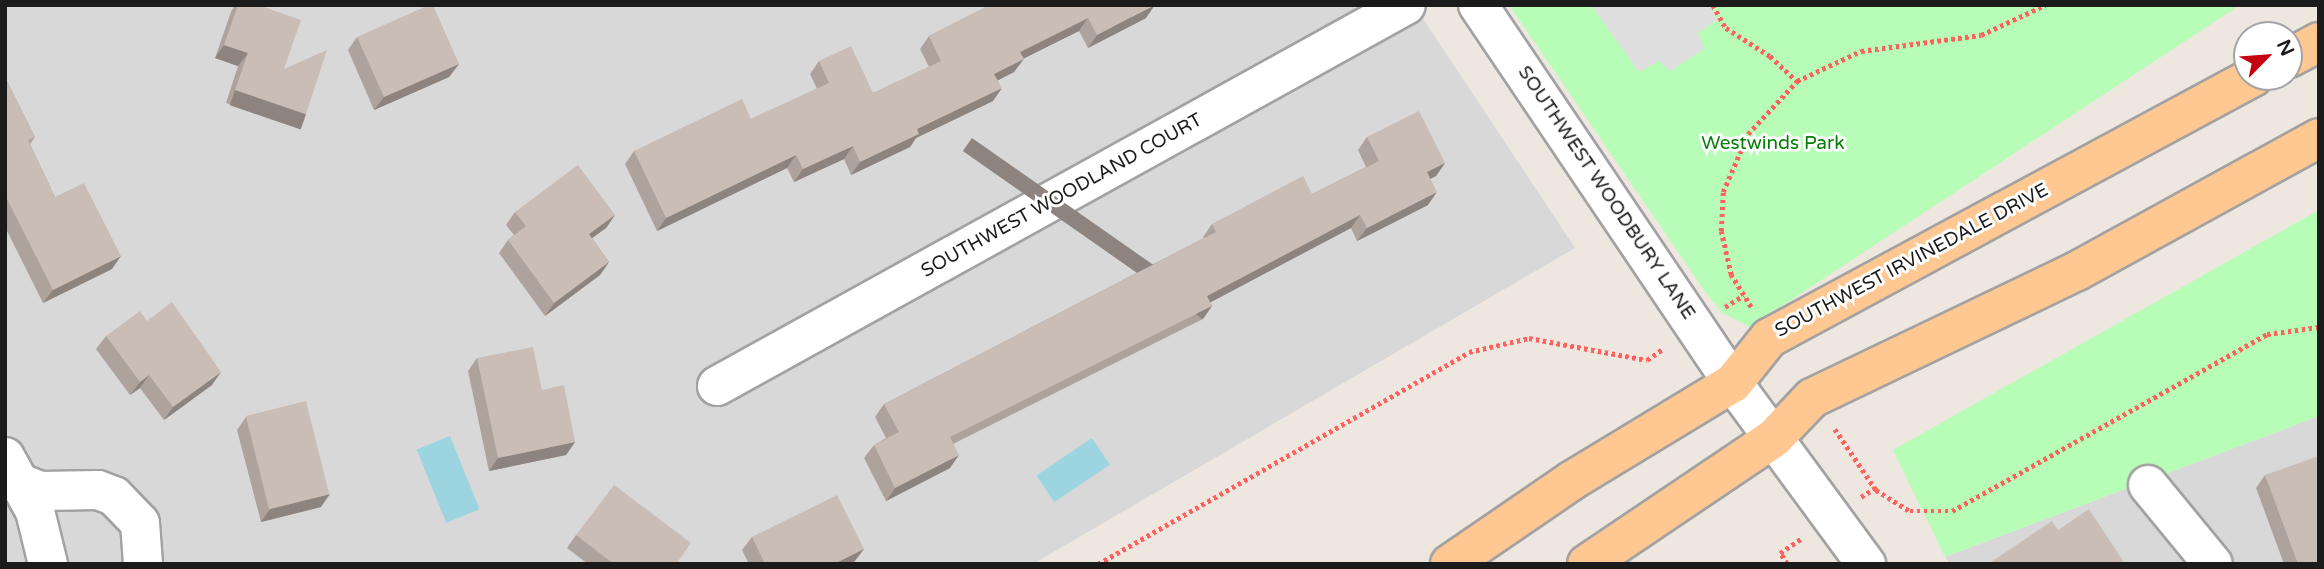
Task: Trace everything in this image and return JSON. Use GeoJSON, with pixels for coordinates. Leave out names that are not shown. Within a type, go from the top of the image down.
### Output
{"type":"FeatureCollection","features":[{"type":"Feature","properties":{"kind":"main road"},"geometry":{"type":"LineString","coordinates":[[2303,51],[2319,42]]}},
{"type":"Feature","properties":{"kind":"main road","name":"SOUTHWEST IRVINEDALE DRIVE"},"geometry":{"type":"LineString","coordinates":[[1451,564],[1571,481],[1733,383],[1769,338],[2233,88]]}},
{"type":"Feature","properties":{"kind":"main road"},"geometry":{"type":"LineString","coordinates":[[1587,564],[1774,438],[1812,398],[2077,271],[2319,138]]}},
{"type":"Feature","properties":{"kind":"street","name":"SOUTHWEST WOODLAND COURT"},"geometry":{"type":"LineString","coordinates":[[717,386],[1406,5]]}},
{"type":"Feature","properties":{"kind":"street","name":"SOUTHWEST WOODBURY LANE"},"geometry":{"type":"LineString","coordinates":[[1478,5],[1733,383],[1866,564]]}},
{"type":"Feature","properties":{"kind":"street"},"geometry":{"type":"LineString","coordinates":[[13,470],[36,511],[48,564]]}},
{"type":"Feature","properties":{"kind":"street"},"geometry":{"type":"LineString","coordinates":[[13,470],[41,491],[98,489],[114,496],[140,523],[143,564]]}},
{"type":"Feature","properties":{"kind":"street"},"geometry":{"type":"LineString","coordinates":[[2148,485],[2213,564]]}},
{"type":"Feature","properties":{"kind":"path"},"geometry":{"type":"LineString","coordinates":[[1713,5],[1726,28],[1770,56],[1797,81]]}},
{"type":"Feature","properties":{"kind":"path"},"geometry":{"type":"LineString","coordinates":[[1769,338],[1731,275],[1721,231],[1726,175],[1748,134],[1797,81],[1861,51],[1981,35],[2045,5]]}},
{"type":"Feature","properties":{"kind":"path"},"geometry":{"type":"LineString","coordinates":[[1736,301],[1744,295]]}},
{"type":"Feature","properties":{"kind":"path"},"geometry":{"type":"LineString","coordinates":[[1812,398],[1876,490],[1910,511],[1952,511],[2267,334],[2319,327]]}},
{"type":"Feature","properties":{"kind":"path"},"geometry":{"type":"LineString","coordinates":[[1098,564],[1469,352],[1529,338],[1647,360]]}},
{"type":"Feature","properties":{"kind":"shaded area"},"geometry":{"type":"Polygon","coordinates":[[[5,5],[1414,5],[1575,248],[1033,564],[5,564],[5,5]]]}},
{"type":"Feature","properties":{"kind":"shaded area"},"geometry":{"type":"Polygon","coordinates":[[[1591,5],[1709,5],[1718,19],[1698,33],[1704,49],[1670,71],[1659,61],[1639,72],[1591,5]]]}},
{"type":"Feature","properties":{"kind":"shaded area"},"geometry":{"type":"Polygon","coordinates":[[[2319,416],[2319,564],[1950,564],[1945,557],[2319,416]]]}},
{"type":"Feature","properties":{"kind":"green space","name":"Westwinds Park"},"geometry":{"type":"Polygon","coordinates":[[[1509,5],[2240,5],[1750,327],[1721,312],[1704,290],[1509,5]]]}},
{"type":"Feature","properties":{"kind":"green space"},"geometry":{"type":"Polygon","coordinates":[[[2319,210],[2319,416],[1945,557],[1893,450],[2319,210]]]}},
{"type":"Feature","properties":{"kind":"water"},"geometry":{"type":"Polygon","coordinates":[[[450,436],[480,509],[446,523],[417,449],[450,436]]]}},
{"type":"Feature","properties":{"kind":"water"},"geometry":{"type":"Polygon","coordinates":[[[1092,438],[1110,465],[1054,502],[1036,475],[1092,438]]]}},
{"type":"Feature","properties":{"kind":"building"},"geometry":{"type":"Polygon","coordinates":[[[238,5],[258,5],[301,20],[284,69],[327,50],[306,114],[235,90],[248,53],[224,45],[238,5]]]}},
{"type":"Feature","properties":{"kind":"building"},"geometry":{"type":"Polygon","coordinates":[[[433,5],[459,64],[384,97],[357,37],[433,5]]]}},
{"type":"Feature","properties":{"kind":"building"},"geometry":{"type":"Polygon","coordinates":[[[990,5],[1154,5],[1097,35],[1088,18],[1020,52],[1024,59],[994,74],[1002,88],[917,129],[919,134],[860,162],[853,146],[803,169],[796,155],[666,218],[634,151],[742,99],[751,119],[829,83],[819,61],[851,46],[873,93],[941,61],[929,36],[990,5]]]}},
{"type":"Feature","properties":{"kind":"building"},"geometry":{"type":"Polygon","coordinates":[[[5,77],[35,137],[28,140],[55,197],[84,183],[121,256],[53,290],[5,195],[5,77]]]}},
{"type":"Feature","properties":{"kind":"building"},"geometry":{"type":"Polygon","coordinates":[[[1419,111],[1445,163],[1427,172],[1437,192],[1367,228],[1360,215],[1207,296],[1212,306],[950,437],[959,455],[895,488],[874,445],[899,432],[884,404],[1216,232],[1212,224],[1303,176],[1312,194],[1379,161],[1367,137],[1419,111]]]}},
{"type":"Feature","properties":{"kind":"building"},"geometry":{"type":"Polygon","coordinates":[[[578,165],[615,215],[589,234],[609,262],[554,303],[508,240],[526,226],[515,212],[578,165]]]}},
{"type":"Feature","properties":{"kind":"building"},"geometry":{"type":"Polygon","coordinates":[[[172,302],[221,372],[173,407],[149,375],[140,382],[106,336],[140,311],[147,321],[172,302]]]}},
{"type":"Feature","properties":{"kind":"building"},"geometry":{"type":"Polygon","coordinates":[[[533,347],[542,390],[564,385],[575,442],[498,458],[477,358],[533,347]]]}},
{"type":"Feature","properties":{"kind":"building"},"geometry":{"type":"Polygon","coordinates":[[[306,401],[329,494],[269,509],[246,416],[306,401]]]}},
{"type":"Feature","properties":{"kind":"building"},"geometry":{"type":"Polygon","coordinates":[[[2319,456],[2319,561],[2298,564],[2265,475],[2319,456]]]}},
{"type":"Feature","properties":{"kind":"building"},"geometry":{"type":"Polygon","coordinates":[[[614,485],[691,543],[676,564],[614,564],[576,535],[614,485]]]}},
{"type":"Feature","properties":{"kind":"building"},"geometry":{"type":"Polygon","coordinates":[[[837,495],[864,549],[834,564],[765,564],[752,537],[837,495]]]}},
{"type":"Feature","properties":{"kind":"building"},"geometry":{"type":"Polygon","coordinates":[[[2089,509],[2125,564],[1988,564],[2052,521],[2058,530],[2089,509]]]}}]}
